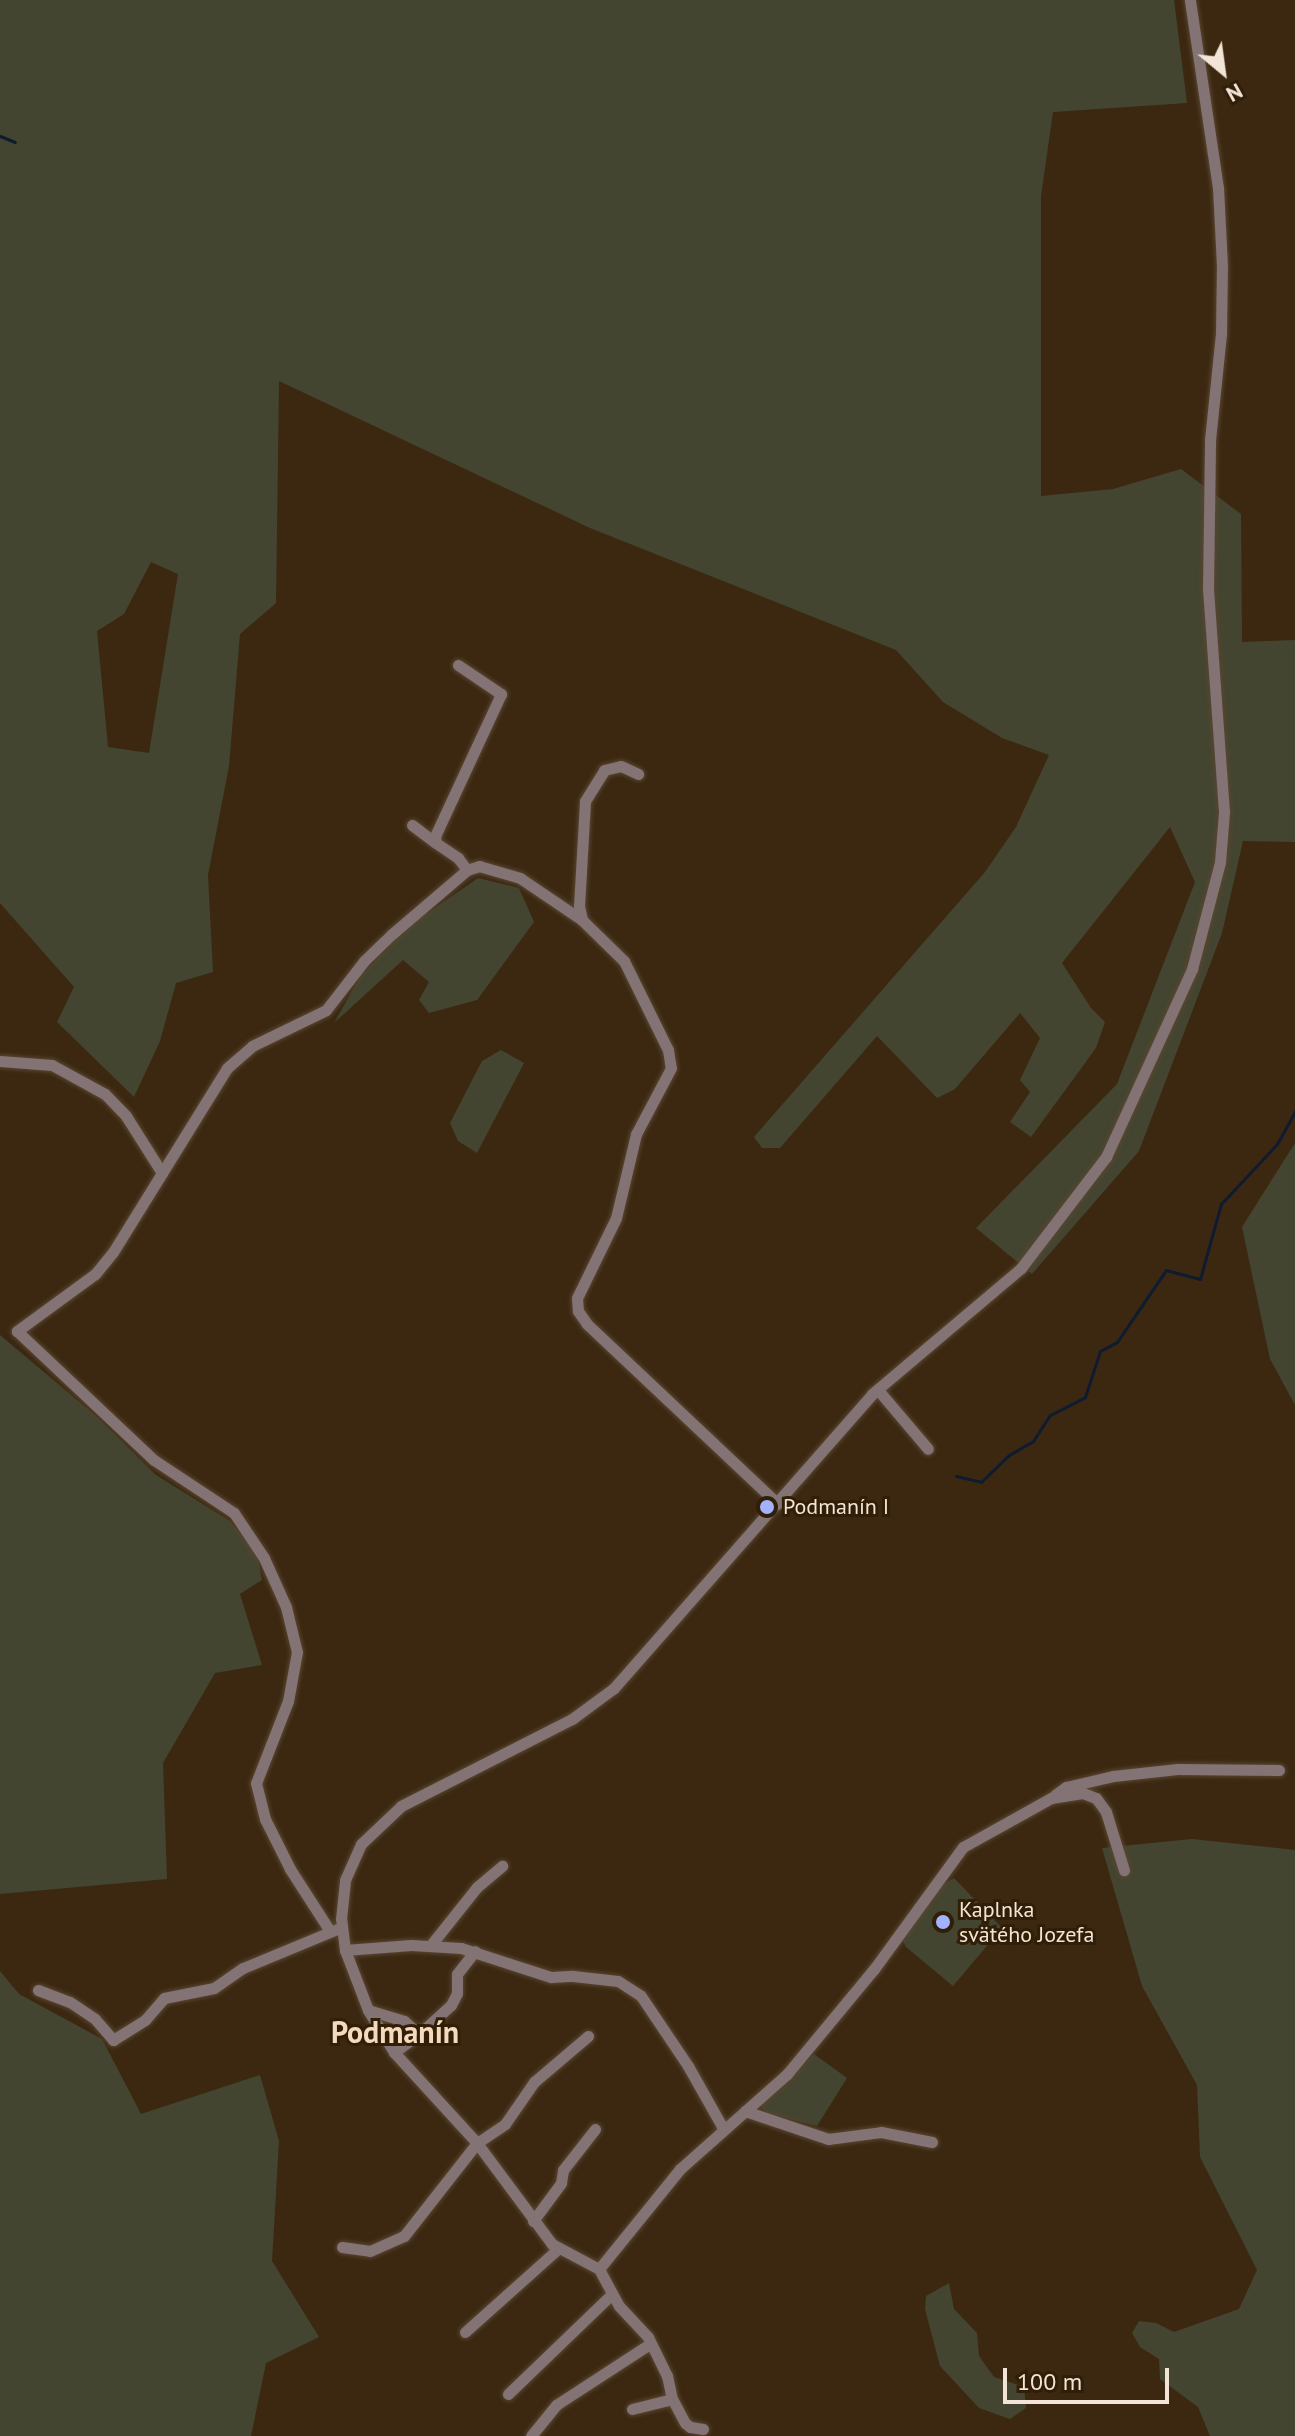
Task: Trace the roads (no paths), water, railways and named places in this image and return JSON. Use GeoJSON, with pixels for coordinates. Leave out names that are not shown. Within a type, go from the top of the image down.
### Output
{"type":"FeatureCollection","features":[{"type":"Feature","properties":{"kind":"street"},"geometry":{"type":"LineString","coordinates":[[336,1929],[349,1867],[361,1844],[377,1826],[425,1791],[572,1719],[599,1701],[666,1632],[878,1390],[1021,1268],[1106,1157],[1192,969],[1220,862],[1224,812],[1208,589],[1210,440],[1221,334],[1222,266],[1218,188],[1190,0]]}},
{"type":"Feature","properties":{"kind":"street"},"geometry":{"type":"LineString","coordinates":[[436,843],[437,828],[501,694],[458,665]]}},
{"type":"Feature","properties":{"kind":"street"},"geometry":{"type":"LineString","coordinates":[[582,920],[579,906],[585,801],[604,770],[621,766],[638,774]]}},
{"type":"Feature","properties":{"kind":"street"},"geometry":{"type":"LineString","coordinates":[[412,825],[458,858],[467,870]]}},
{"type":"Feature","properties":{"kind":"street"},"geometry":{"type":"LineString","coordinates":[[703,2429],[690,2427],[672,2399],[667,2376],[651,2343],[612,2294],[599,2269],[559,2248],[533,2221],[477,2143],[394,2052],[368,2010],[336,1929],[290,1869],[265,1819],[256,1783],[288,1701],[297,1652],[286,1607],[252,1535],[234,1513],[154,1460],[17,1331],[95,1274],[113,1252],[227,1068],[265,1037],[306,1022],[326,1010],[364,961],[467,870],[479,866],[520,878],[582,920],[624,961],[668,1050],[671,1068],[636,1134],[616,1218],[577,1298],[578,1311],[587,1324],[778,1504]]}},
{"type":"Feature","properties":{"kind":"street"},"geometry":{"type":"LineString","coordinates":[[0,1061],[52,1065],[105,1094],[126,1116],[162,1173]]}},
{"type":"Feature","properties":{"kind":"street"},"geometry":{"type":"LineString","coordinates":[[878,1390],[928,1449]]}},
{"type":"Feature","properties":{"kind":"street"},"geometry":{"type":"LineString","coordinates":[[599,2269],[680,2169],[787,2074],[874,1969],[963,1847],[1066,1787],[1113,1776],[1178,1769],[1279,1770]]}},
{"type":"Feature","properties":{"kind":"street"},"geometry":{"type":"LineString","coordinates":[[1051,1798],[1083,1793],[1096,1798],[1106,1812],[1124,1870]]}},
{"type":"Feature","properties":{"kind":"street"},"geometry":{"type":"LineString","coordinates":[[430,1946],[477,1887],[502,1866]]}},
{"type":"Feature","properties":{"kind":"street"},"geometry":{"type":"LineString","coordinates":[[38,1990],[70,2002],[95,2019],[113,2040],[145,2020],[164,1998],[214,1988],[243,1968],[336,1929]]}},
{"type":"Feature","properties":{"kind":"street"},"geometry":{"type":"LineString","coordinates":[[345,1950],[430,1946],[475,1951],[551,1977],[618,1981],[641,1996],[688,2066],[724,2130]]}},
{"type":"Feature","properties":{"kind":"street"},"geometry":{"type":"LineString","coordinates":[[394,2052],[451,2005],[457,1993],[457,1974],[475,1951]]}},
{"type":"Feature","properties":{"kind":"street"},"geometry":{"type":"LineString","coordinates":[[368,2010],[404,2021],[419,2034]]}},
{"type":"Feature","properties":{"kind":"street"},"geometry":{"type":"LineString","coordinates":[[342,2247],[370,2251],[404,2236],[477,2143],[505,2124],[534,2082],[588,2036]]}},
{"type":"Feature","properties":{"kind":"street"},"geometry":{"type":"LineString","coordinates":[[745,2111],[828,2139],[881,2132],[932,2142]]}},
{"type":"Feature","properties":{"kind":"street"},"geometry":{"type":"LineString","coordinates":[[533,2221],[561,2183],[563,2170],[595,2129]]}},
{"type":"Feature","properties":{"kind":"street"},"geometry":{"type":"LineString","coordinates":[[465,2332],[559,2248]]}},
{"type":"Feature","properties":{"kind":"street"},"geometry":{"type":"LineString","coordinates":[[508,2394],[612,2294]]}},
{"type":"Feature","properties":{"kind":"street"},"geometry":{"type":"LineString","coordinates":[[531,2436],[556,2405],[651,2343]]}},
{"type":"Feature","properties":{"kind":"street"},"geometry":{"type":"LineString","coordinates":[[632,2409],[672,2399]]}},
{"type":"Feature","properties":{"kind":"waterway"},"geometry":{"type":"LineString","coordinates":[[0,136],[15,142]]}},
{"type":"Feature","properties":{"kind":"waterway"},"geometry":{"type":"LineString","coordinates":[[956,1476],[981,1482],[1009,1455],[1033,1441],[1050,1415],[1085,1397],[1100,1351],[1117,1342],[1166,1270],[1200,1279],[1221,1204],[1277,1144],[1295,1112]]}},
{"type":"Feature","properties":{"kind":"place","name":"Podmanín I"},"geometry":{"type":"Point","coordinates":[767,1507]}},
{"type":"Feature","properties":{"kind":"place","name":"Kaplnka svätého Jozefa"},"geometry":{"type":"Point","coordinates":[943,1922]}},
{"type":"Feature","properties":{"kind":"district","name":"Podmanín"},"geometry":{"type":"Point","coordinates":[395,2032]}}]}
